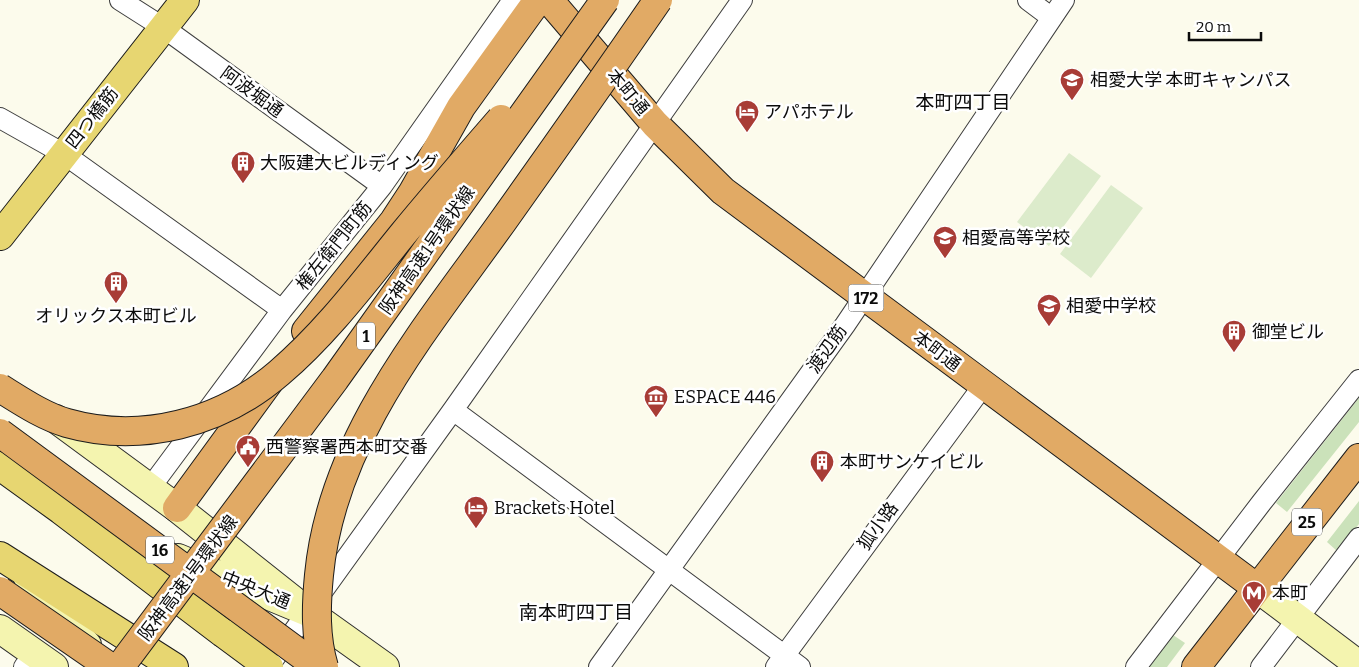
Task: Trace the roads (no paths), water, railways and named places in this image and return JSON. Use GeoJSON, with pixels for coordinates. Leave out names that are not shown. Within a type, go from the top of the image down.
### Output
{"type":"FeatureCollection","features":[{"type":"Feature","properties":{"kind":"highway"},"geometry":{"type":"LineString","coordinates":[[177,508],[308,329],[394,221],[466,100],[538,0]]}},
{"type":"Feature","properties":{"kind":"highway","name":"本町通"},"geometry":{"type":"LineString","coordinates":[[549,0],[655,124],[723,191],[1257,588]]}},
{"type":"Feature","properties":{"kind":"highway"},"geometry":{"type":"LineString","coordinates":[[0,388],[47,415],[66,422],[122,432],[144,432],[190,422],[233,404],[255,390],[278,374],[300,354],[348,303],[440,189],[604,0]]}},
{"type":"Feature","properties":{"kind":"highway","name":"阪神高速1号環状線"},"geometry":{"type":"LineString","coordinates":[[120,667],[335,380],[604,0]]}},
{"type":"Feature","properties":{"kind":"highway"},"geometry":{"type":"LineString","coordinates":[[324,667],[316,624],[321,550],[339,485],[358,438],[402,362],[598,88],[658,0]]}},
{"type":"Feature","properties":{"kind":"highway","name":"16"},"geometry":{"type":"LineString","coordinates":[[0,434],[318,667]]}},
{"type":"Feature","properties":{"kind":"highway","name":"25"},"geometry":{"type":"LineString","coordinates":[[1196,667],[1359,458]]}},
{"type":"Feature","properties":{"kind":"highway"},"geometry":{"type":"LineString","coordinates":[[0,591],[110,667]]}},
{"type":"Feature","properties":{"kind":"main road","name":"四つ橋筋"},"geometry":{"type":"LineString","coordinates":[[0,236],[186,0]]}},
{"type":"Feature","properties":{"kind":"main road","name":"中央大通"},"geometry":{"type":"LineString","coordinates":[[0,466],[269,667]]}},
{"type":"Feature","properties":{"kind":"main road"},"geometry":{"type":"LineString","coordinates":[[10,563],[174,667]]}},
{"type":"Feature","properties":{"kind":"street","name":"阿波堀通"},"geometry":{"type":"LineString","coordinates":[[120,0],[164,28],[382,186]]}},
{"type":"Feature","properties":{"kind":"street","name":"権左衛門町筋"},"geometry":{"type":"LineString","coordinates":[[150,488],[282,310],[382,186],[513,0]]}},
{"type":"Feature","properties":{"kind":"street"},"geometry":{"type":"LineString","coordinates":[[269,667],[742,0]]}},
{"type":"Feature","properties":{"kind":"street"},"geometry":{"type":"LineString","coordinates":[[1028,0],[1052,18]]}},
{"type":"Feature","properties":{"kind":"street","name":"渡辺筋"},"geometry":{"type":"LineString","coordinates":[[599,667],[845,325],[1064,0]]}},
{"type":"Feature","properties":{"kind":"street"},"geometry":{"type":"LineString","coordinates":[[0,118],[64,154],[282,310]]}},
{"type":"Feature","properties":{"kind":"street"},"geometry":{"type":"LineString","coordinates":[[0,378],[177,508],[308,612]]}},
{"type":"Feature","properties":{"kind":"street"},"geometry":{"type":"LineString","coordinates":[[1136,667],[1218,559],[1359,380]]}},
{"type":"Feature","properties":{"kind":"street","name":"狐小路"},"geometry":{"type":"LineString","coordinates":[[780,661],[983,386]]}},
{"type":"Feature","properties":{"kind":"street"},"geometry":{"type":"LineString","coordinates":[[453,410],[670,569],[780,661],[800,667]]}},
{"type":"Feature","properties":{"kind":"street","name":"中央大通"},"geometry":{"type":"LineString","coordinates":[[61,510],[308,612],[384,667]]}},
{"type":"Feature","properties":{"kind":"street"},"geometry":{"type":"LineString","coordinates":[[1261,667],[1359,538]]}},
{"type":"Feature","properties":{"kind":"street"},"geometry":{"type":"LineString","coordinates":[[10,563],[106,667]]}},
{"type":"Feature","properties":{"kind":"street","name":"本町通"},"geometry":{"type":"LineString","coordinates":[[1257,588],[1359,666]]}},
{"type":"Feature","properties":{"kind":"street"},"geometry":{"type":"LineString","coordinates":[[0,629],[38,662]]}},
{"type":"Feature","properties":{"kind":"place","name":"相愛大学 本町キャンパス"},"geometry":{"type":"Point","coordinates":[1072,101]}},
{"type":"Feature","properties":{"kind":"place","name":"アパホテル"},"geometry":{"type":"Point","coordinates":[747,133]}},
{"type":"Feature","properties":{"kind":"place","name":"大阪建大ビルディング"},"geometry":{"type":"Point","coordinates":[243,184]}},
{"type":"Feature","properties":{"kind":"place","name":"相愛高等学校"},"geometry":{"type":"Point","coordinates":[945,259]}},
{"type":"Feature","properties":{"kind":"place","name":"オリックス本町ビル"},"geometry":{"type":"Point","coordinates":[116,304]}},
{"type":"Feature","properties":{"kind":"place","name":"相愛中学校"},"geometry":{"type":"Point","coordinates":[1049,327]}},
{"type":"Feature","properties":{"kind":"place","name":"御堂ビル"},"geometry":{"type":"Point","coordinates":[1234,353]}},
{"type":"Feature","properties":{"kind":"place","name":"ESPACE 446"},"geometry":{"type":"Point","coordinates":[656,418]}},
{"type":"Feature","properties":{"kind":"place","name":"西警察署西本町交番"},"geometry":{"type":"Point","coordinates":[248,468]}},
{"type":"Feature","properties":{"kind":"place","name":"本町サンケイビル"},"geometry":{"type":"Point","coordinates":[822,483]}},
{"type":"Feature","properties":{"kind":"place","name":"Brackets Hotel"},"geometry":{"type":"Point","coordinates":[476,529]}},
{"type":"Feature","properties":{"kind":"place","name":"本町"},"geometry":{"type":"Point","coordinates":[1254,614]}},
{"type":"Feature","properties":{"kind":"district","name":"本町四丁目"},"geometry":{"type":"Point","coordinates":[963,102]}},
{"type":"Feature","properties":{"kind":"district","name":"南本町四丁目"},"geometry":{"type":"Point","coordinates":[576,612]}}]}
